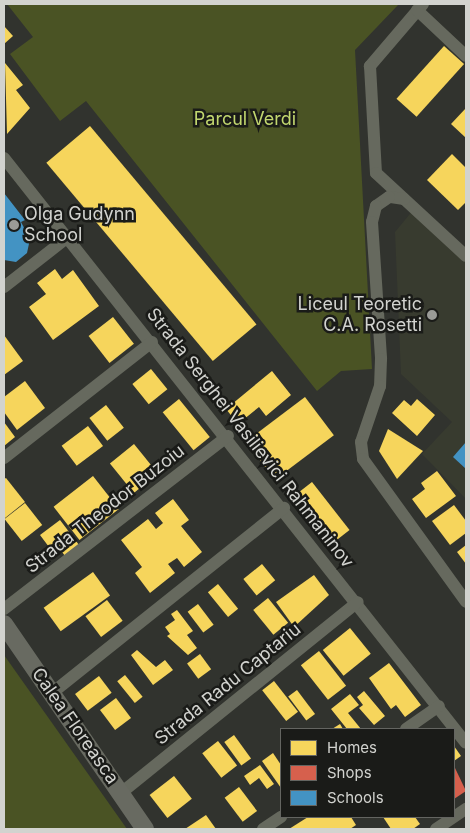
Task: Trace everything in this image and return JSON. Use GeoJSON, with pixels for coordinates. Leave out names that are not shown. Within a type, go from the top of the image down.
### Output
{"type":"FeatureCollection","features":[{"type":"Feature","properties":{"kind":"main road","name":"Calea Floreasca"},"geometry":{"type":"LineString","coordinates":[[4,624],[146,829]]}},
{"type":"Feature","properties":{"kind":"street"},"geometry":{"type":"LineString","coordinates":[[466,56],[420,7],[370,66],[376,173],[466,256]]}},
{"type":"Feature","properties":{"kind":"street","name":"Strada Serghei Vasilievici Rahmaninov"},"geometry":{"type":"LineString","coordinates":[[4,158],[228,436],[466,742]]}},
{"type":"Feature","properties":{"kind":"street"},"geometry":{"type":"LineString","coordinates":[[404,199],[389,197],[376,206],[372,222],[381,359],[380,386],[361,442],[363,459],[466,602]]}},
{"type":"Feature","properties":{"kind":"street"},"geometry":{"type":"LineString","coordinates":[[4,287],[68,237]]}},
{"type":"Feature","properties":{"kind":"street"},"geometry":{"type":"LineString","coordinates":[[4,458],[152,342]]}},
{"type":"Feature","properties":{"kind":"street","name":"Strada Theodor Buzoiu"},"geometry":{"type":"LineString","coordinates":[[4,609],[228,436]]}},
{"type":"Feature","properties":{"kind":"street"},"geometry":{"type":"LineString","coordinates":[[52,693],[284,508]]}},
{"type":"Feature","properties":{"kind":"street","name":"Strada Radu Captariu"},"geometry":{"type":"LineString","coordinates":[[121,793],[358,602]]}},
{"type":"Feature","properties":{"kind":"street"},"geometry":{"type":"LineString","coordinates":[[407,728],[439,706]]}},
{"type":"Feature","properties":{"kind":"street"},"geometry":{"type":"LineString","coordinates":[[455,816],[466,809]]}},
{"type":"Feature","properties":{"kind":"street"},"geometry":{"type":"LineString","coordinates":[[263,829],[280,818]]}},
{"type":"Feature","properties":{"kind":"street"},"geometry":{"type":"LineString","coordinates":[[436,829],[452,818]]}},
{"type":"Feature","properties":{"kind":"shaded area","name":"Liceul Teoretic C.A. Rosetti"},"geometry":{"type":"Polygon","coordinates":[[[414,209],[466,256],[466,499],[422,454],[452,422],[401,374],[395,232],[414,209]]]}},
{"type":"Feature","properties":{"kind":"green space","name":"Parcul Verdi"},"geometry":{"type":"Polygon","coordinates":[[[7,4],[399,4],[355,50],[372,369],[341,371],[317,391],[86,101],[60,121],[10,54],[33,37],[7,4]]]}},
{"type":"Feature","properties":{"kind":"green space"},"geometry":{"type":"Polygon","coordinates":[[[4,655],[127,829],[4,829],[4,655]]]}},
{"type":"Feature","properties":{"kind":"building: Homes"},"geometry":{"type":"Polygon","coordinates":[[[4,26],[13,36],[4,44],[4,26]]]}},
{"type":"Feature","properties":{"kind":"building: Homes"},"geometry":{"type":"Polygon","coordinates":[[[444,46],[464,64],[417,117],[396,99],[444,46]]]}},
{"type":"Feature","properties":{"kind":"building: Homes"},"geometry":{"type":"Polygon","coordinates":[[[5,63],[23,85],[16,90],[30,108],[7,134],[5,63]]]}},
{"type":"Feature","properties":{"kind":"building: Homes"},"geometry":{"type":"Polygon","coordinates":[[[466,108],[466,138],[451,124],[466,108]]]}},
{"type":"Feature","properties":{"kind":"building: Homes"},"geometry":{"type":"Polygon","coordinates":[[[90,126],[256,324],[213,361],[46,163],[90,126]]]}},
{"type":"Feature","properties":{"kind":"building: Homes"},"geometry":{"type":"Polygon","coordinates":[[[452,154],[466,168],[466,202],[458,210],[427,180],[452,154]]]}},
{"type":"Feature","properties":{"kind":"building: Homes"},"geometry":{"type":"Polygon","coordinates":[[[55,269],[62,279],[73,270],[99,306],[53,340],[29,307],[46,294],[37,283],[55,269]]]}},
{"type":"Feature","properties":{"kind":"building: Homes"},"geometry":{"type":"Polygon","coordinates":[[[113,317],[134,344],[110,363],[89,336],[113,317]]]}},
{"type":"Feature","properties":{"kind":"building: Homes"},"geometry":{"type":"Polygon","coordinates":[[[4,335],[23,361],[4,375],[4,335]]]}},
{"type":"Feature","properties":{"kind":"building: Homes"},"geometry":{"type":"Polygon","coordinates":[[[151,369],[167,389],[149,404],[132,384],[151,369]]]}},
{"type":"Feature","properties":{"kind":"building: Homes"},"geometry":{"type":"Polygon","coordinates":[[[272,371],[291,395],[266,416],[259,407],[238,424],[226,409],[272,371]]]}},
{"type":"Feature","properties":{"kind":"building: Homes"},"geometry":{"type":"Polygon","coordinates":[[[25,381],[45,408],[17,430],[4,412],[4,397],[25,381]]]}},
{"type":"Feature","properties":{"kind":"building: Homes"},"geometry":{"type":"Polygon","coordinates":[[[305,397],[334,435],[275,480],[246,442],[305,397]]]}},
{"type":"Feature","properties":{"kind":"building: Homes"},"geometry":{"type":"Polygon","coordinates":[[[179,399],[210,437],[194,450],[163,412],[179,399]]]}},
{"type":"Feature","properties":{"kind":"building: Homes"},"geometry":{"type":"Polygon","coordinates":[[[417,399],[435,415],[417,436],[392,413],[404,400],[411,406],[417,399]]]}},
{"type":"Feature","properties":{"kind":"building: Homes"},"geometry":{"type":"Polygon","coordinates":[[[106,405],[124,428],[107,441],[89,418],[106,405]]]}},
{"type":"Feature","properties":{"kind":"building: Homes"},"geometry":{"type":"Polygon","coordinates":[[[4,422],[15,437],[4,446],[4,422]]]}},
{"type":"Feature","properties":{"kind":"building: Homes"},"geometry":{"type":"Polygon","coordinates":[[[88,426],[103,446],[77,466],[62,446],[88,426]]]}},
{"type":"Feature","properties":{"kind":"building: Homes"},"geometry":{"type":"Polygon","coordinates":[[[388,429],[423,451],[397,479],[379,451],[388,429]]]}},
{"type":"Feature","properties":{"kind":"building: Homes"},"geometry":{"type":"Polygon","coordinates":[[[134,444],[158,474],[134,493],[110,464],[134,444]]]}},
{"type":"Feature","properties":{"kind":"building: Homes"},"geometry":{"type":"Polygon","coordinates":[[[437,471],[456,496],[426,518],[412,499],[425,489],[421,483],[437,471]]]}},
{"type":"Feature","properties":{"kind":"building: Homes"},"geometry":{"type":"Polygon","coordinates":[[[93,476],[119,509],[79,540],[54,507],[93,476]]]}},
{"type":"Feature","properties":{"kind":"building: Homes"},"geometry":{"type":"Polygon","coordinates":[[[6,478],[25,502],[5,518],[4,479],[6,478]]]}},
{"type":"Feature","properties":{"kind":"building: Homes"},"geometry":{"type":"Polygon","coordinates":[[[312,482],[350,530],[332,544],[295,496],[312,482]]]}},
{"type":"Feature","properties":{"kind":"building: Homes"},"geometry":{"type":"Polygon","coordinates":[[[173,499],[189,520],[181,526],[202,552],[184,567],[177,558],[168,564],[175,573],[150,593],[135,573],[142,567],[121,540],[148,519],[156,529],[163,523],[155,513],[173,499]]]}},
{"type":"Feature","properties":{"kind":"building: Homes"},"geometry":{"type":"Polygon","coordinates":[[[25,503],[42,525],[22,541],[5,519],[25,503]]]}},
{"type":"Feature","properties":{"kind":"building: Homes"},"geometry":{"type":"Polygon","coordinates":[[[454,505],[466,521],[466,533],[450,545],[432,521],[454,505]]]}},
{"type":"Feature","properties":{"kind":"building: Homes"},"geometry":{"type":"Polygon","coordinates":[[[60,520],[79,545],[65,556],[55,542],[49,547],[40,535],[60,520]]]}},
{"type":"Feature","properties":{"kind":"building: Homes"},"geometry":{"type":"Polygon","coordinates":[[[466,545],[466,564],[457,552],[466,545]]]}},
{"type":"Feature","properties":{"kind":"building: Homes"},"geometry":{"type":"Polygon","coordinates":[[[262,564],[275,580],[257,595],[243,579],[262,564]]]}},
{"type":"Feature","properties":{"kind":"building: Homes"},"geometry":{"type":"Polygon","coordinates":[[[93,572],[110,595],[61,631],[44,608],[93,572]]]}},
{"type":"Feature","properties":{"kind":"building: Homes"},"geometry":{"type":"Polygon","coordinates":[[[314,575],[329,595],[294,627],[276,602],[314,575]]]}},
{"type":"Feature","properties":{"kind":"building: Homes"},"geometry":{"type":"Polygon","coordinates":[[[218,584],[238,609],[228,617],[208,592],[218,584]]]}},
{"type":"Feature","properties":{"kind":"building: Homes"},"geometry":{"type":"Polygon","coordinates":[[[268,598],[288,623],[273,635],[253,610],[268,598]]]}},
{"type":"Feature","properties":{"kind":"building: Homes"},"geometry":{"type":"Polygon","coordinates":[[[107,600],[123,621],[101,637],[85,616],[107,600]]]}},
{"type":"Feature","properties":{"kind":"building: Homes"},"geometry":{"type":"Polygon","coordinates":[[[198,604],[214,625],[203,633],[188,612],[198,604]]]}},
{"type":"Feature","properties":{"kind":"building: Homes"},"geometry":{"type":"Polygon","coordinates":[[[177,610],[193,631],[187,635],[197,648],[188,655],[167,636],[170,634],[165,627],[175,620],[171,614],[177,610]]]}},
{"type":"Feature","properties":{"kind":"building: Homes"},"geometry":{"type":"Polygon","coordinates":[[[350,628],[371,654],[344,676],[323,650],[350,628]]]}},
{"type":"Feature","properties":{"kind":"building: Homes"},"geometry":{"type":"Polygon","coordinates":[[[137,650],[156,667],[165,660],[173,670],[153,685],[131,655],[137,650]]]}},
{"type":"Feature","properties":{"kind":"building: Homes"},"geometry":{"type":"Polygon","coordinates":[[[319,651],[346,686],[328,700],[301,665],[319,651]]]}},
{"type":"Feature","properties":{"kind":"building: Homes"},"geometry":{"type":"Polygon","coordinates":[[[200,654],[211,669],[198,679],[187,663],[200,654]]]}},
{"type":"Feature","properties":{"kind":"building: Homes"},"geometry":{"type":"Polygon","coordinates":[[[389,663],[421,705],[405,717],[396,705],[391,709],[369,678],[389,663]]]}},
{"type":"Feature","properties":{"kind":"building: Homes"},"geometry":{"type":"Polygon","coordinates":[[[125,675],[143,697],[135,703],[117,681],[125,675]]]}},
{"type":"Feature","properties":{"kind":"building: Homes"},"geometry":{"type":"Polygon","coordinates":[[[99,676],[112,693],[88,711],[75,694],[99,676]]]}},
{"type":"Feature","properties":{"kind":"building: Homes"},"geometry":{"type":"Polygon","coordinates":[[[274,681],[298,712],[286,721],[262,690],[274,681]]]}},
{"type":"Feature","properties":{"kind":"building: Homes"},"geometry":{"type":"Polygon","coordinates":[[[297,690],[315,714],[306,721],[288,697],[297,690]]]}},
{"type":"Feature","properties":{"kind":"building: Homes"},"geometry":{"type":"Polygon","coordinates":[[[364,691],[385,716],[374,725],[359,708],[363,705],[357,697],[364,691]]]}},
{"type":"Feature","properties":{"kind":"building: Homes"},"geometry":{"type":"Polygon","coordinates":[[[350,694],[359,705],[348,713],[360,728],[346,728],[331,709],[350,694]]]}},
{"type":"Feature","properties":{"kind":"building: Homes"},"geometry":{"type":"Polygon","coordinates":[[[116,698],[131,718],[115,730],[100,710],[116,698]]]}},
{"type":"Feature","properties":{"kind":"building: Homes"},"geometry":{"type":"Polygon","coordinates":[[[340,724],[342,728],[334,728],[340,724]]]}},
{"type":"Feature","properties":{"kind":"building: Homes"},"geometry":{"type":"Polygon","coordinates":[[[234,735],[251,758],[241,766],[224,742],[234,735]]]}},
{"type":"Feature","properties":{"kind":"building: Homes"},"geometry":{"type":"Polygon","coordinates":[[[218,741],[237,765],[221,778],[202,753],[218,741]]]}},
{"type":"Feature","properties":{"kind":"building: Homes"},"geometry":{"type":"Polygon","coordinates":[[[455,747],[461,756],[455,760],[455,747]]]}},
{"type":"Feature","properties":{"kind":"building: Homes"},"geometry":{"type":"Polygon","coordinates":[[[273,753],[280,764],[280,787],[262,761],[273,753]]]}},
{"type":"Feature","properties":{"kind":"building: Homes"},"geometry":{"type":"Polygon","coordinates":[[[260,765],[274,784],[267,789],[259,778],[250,785],[244,776],[260,765]]]}},
{"type":"Feature","properties":{"kind":"building: Homes"},"geometry":{"type":"Polygon","coordinates":[[[174,776],[192,799],[167,818],[150,795],[174,776]]]}},
{"type":"Feature","properties":{"kind":"building: Homes"},"geometry":{"type":"Polygon","coordinates":[[[239,787],[257,811],[243,822],[225,798],[239,787]]]}},
{"type":"Feature","properties":{"kind":"building: Homes"},"geometry":{"type":"Polygon","coordinates":[[[206,815],[216,829],[185,829],[206,815]]]}},
{"type":"Feature","properties":{"kind":"building: Homes"},"geometry":{"type":"Polygon","coordinates":[[[306,818],[352,818],[356,825],[350,829],[289,829],[306,818]]]}},
{"type":"Feature","properties":{"kind":"building: Homes"},"geometry":{"type":"Polygon","coordinates":[[[384,818],[416,818],[420,824],[413,829],[391,829],[384,818]]]}},
{"type":"Feature","properties":{"kind":"building: Shops"},"geometry":{"type":"Polygon","coordinates":[[[455,768],[466,791],[455,798],[455,768]]]}},
{"type":"Feature","properties":{"kind":"building: Schools","name":"Olga Gudynn School"},"geometry":{"type":"Polygon","coordinates":[[[4,193],[25,220],[21,222],[30,239],[27,253],[16,262],[4,260],[4,193]]]}},
{"type":"Feature","properties":{"kind":"building: Schools"},"geometry":{"type":"Polygon","coordinates":[[[466,442],[466,469],[453,457],[466,442]]]}},
{"type":"Feature","properties":{"kind":"place","name":"Olga Gudynn School"},"geometry":{"type":"Point","coordinates":[14,225]}},
{"type":"Feature","properties":{"kind":"place","name":"Liceul Teoretic C.A. Rosetti"},"geometry":{"type":"Point","coordinates":[432,315]}}]}
